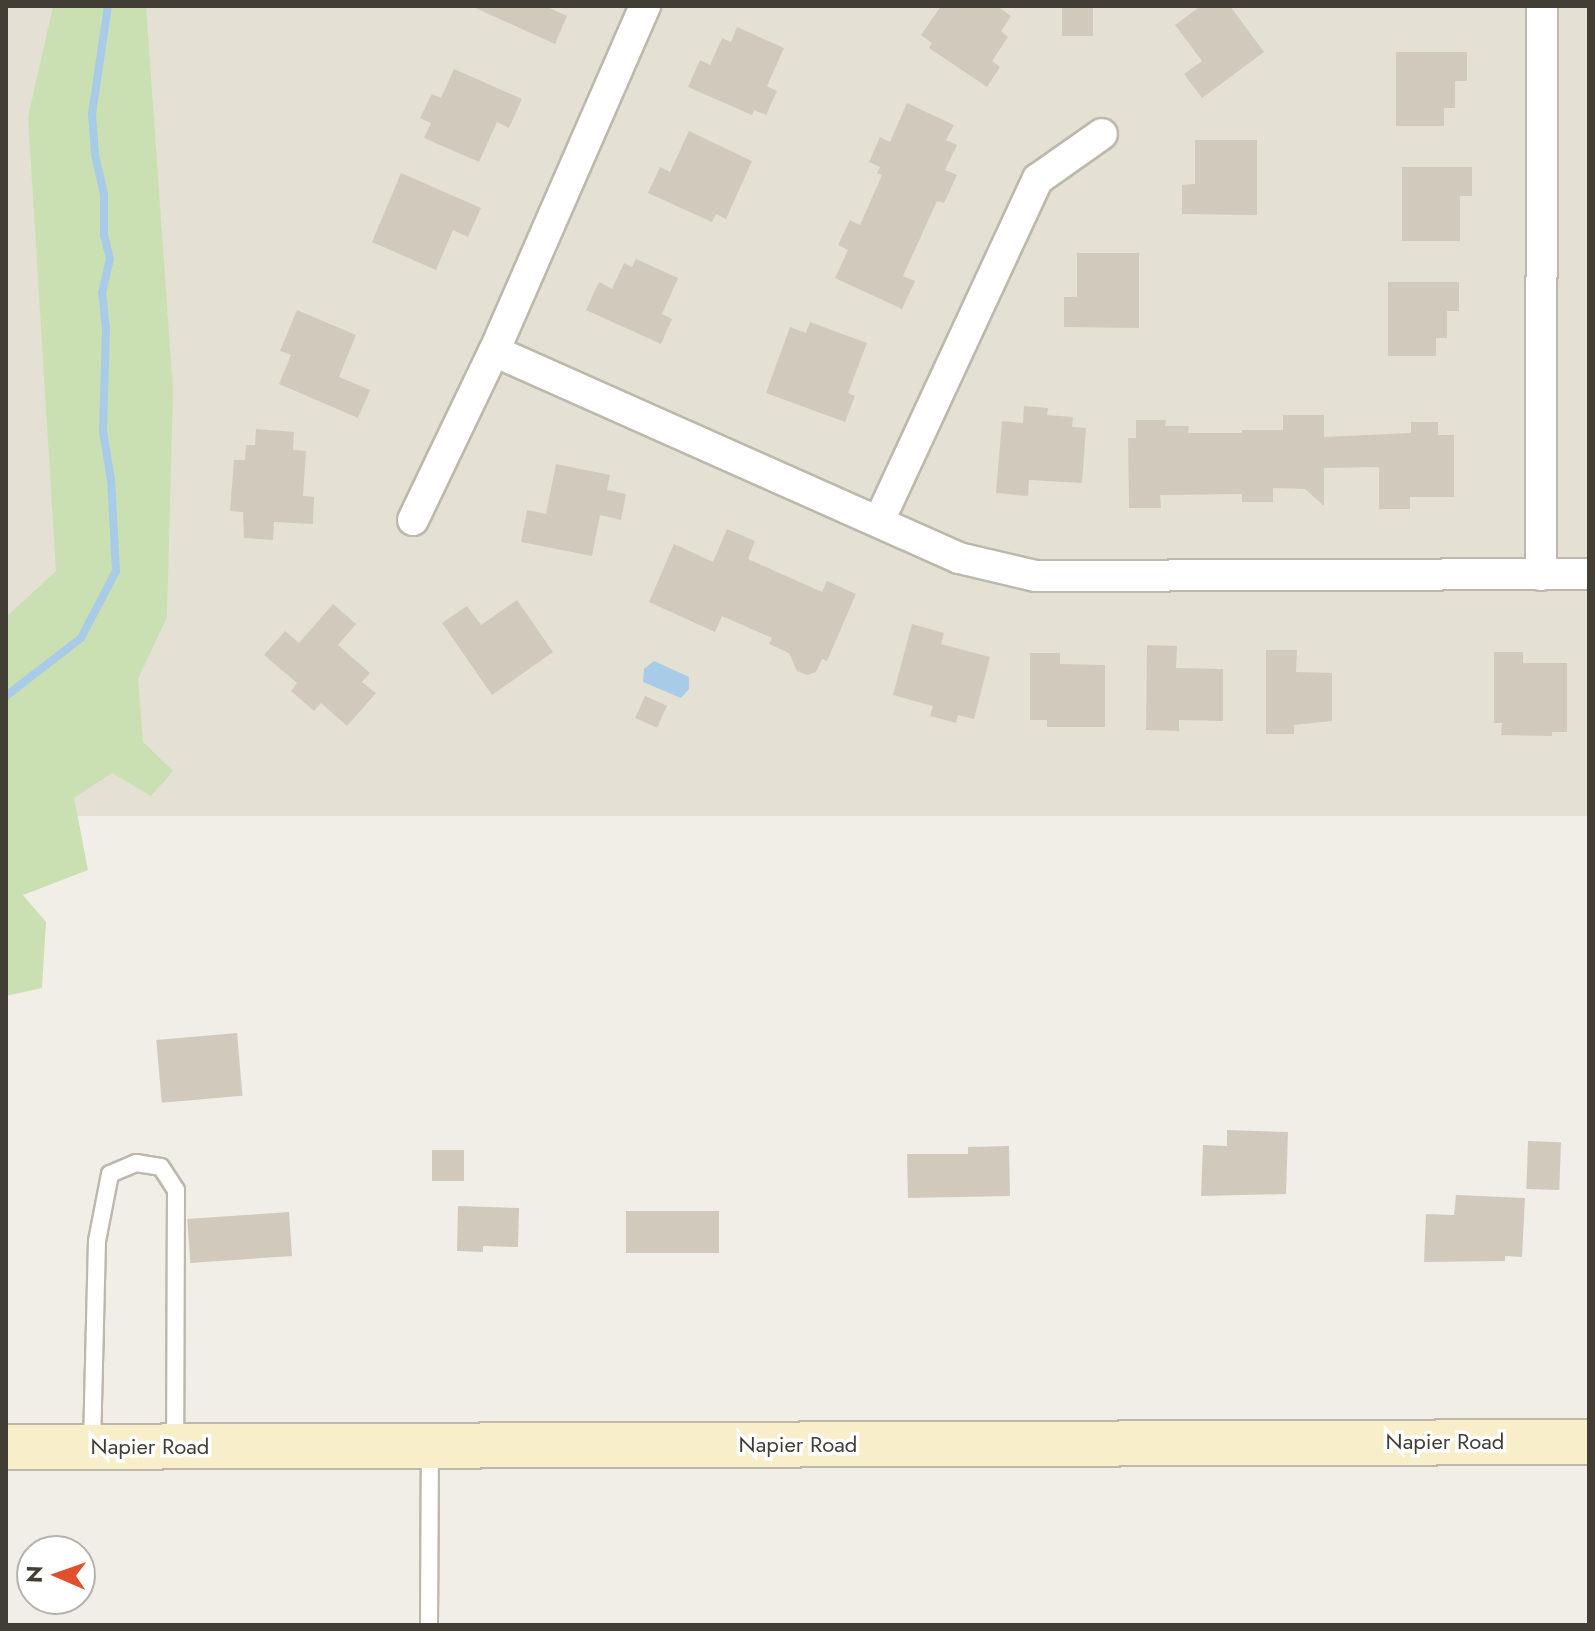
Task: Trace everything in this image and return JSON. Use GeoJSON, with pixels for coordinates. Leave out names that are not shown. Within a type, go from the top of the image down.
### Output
{"type":"FeatureCollection","features":[{"type":"Feature","properties":{"kind":"street"},"geometry":{"type":"LineString","coordinates":[[413,520],[494,351],[645,6]]}},
{"type":"Feature","properties":{"kind":"street"},"geometry":{"type":"LineString","coordinates":[[1541,575],[1542,6]]}},
{"type":"Feature","properties":{"kind":"street"},"geometry":{"type":"LineString","coordinates":[[879,521],[1038,179],[1102,134]]}},
{"type":"Feature","properties":{"kind":"street"},"geometry":{"type":"LineString","coordinates":[[494,351],[959,558],[1035,576],[1589,574]]}},
{"type":"Feature","properties":{"kind":"street","name":"Napier Road"},"geometry":{"type":"LineString","coordinates":[[6,1447],[1589,1442]]}},
{"type":"Feature","properties":{"kind":"lane"},"geometry":{"type":"LineString","coordinates":[[91,1447],[97,1241],[110,1174],[136,1163],[161,1167],[176,1190],[175,1447]]}},
{"type":"Feature","properties":{"kind":"lane"},"geometry":{"type":"LineString","coordinates":[[429,1625],[430,1446]]}},
{"type":"Feature","properties":{"kind":"shaded area"},"geometry":{"type":"Polygon","coordinates":[[[6,6],[1589,6],[1589,816],[6,816],[6,6]]]}},
{"type":"Feature","properties":{"kind":"green space"},"geometry":{"type":"Polygon","coordinates":[[[53,6],[146,6],[173,390],[167,617],[138,679],[143,742],[173,771],[151,796],[112,773],[74,798],[88,870],[23,895],[46,922],[42,988],[6,996],[6,617],[56,571],[28,117],[53,6]]]}},
{"type":"Feature","properties":{"kind":"water"},"geometry":{"type":"Polygon","coordinates":[[[654,661],[689,677],[689,689],[681,698],[643,682],[644,669],[654,661]]]}},
{"type":"Feature","properties":{"kind":"building"},"geometry":{"type":"Polygon","coordinates":[[[471,6],[545,6],[567,16],[555,44],[471,6]]]}},
{"type":"Feature","properties":{"kind":"building"},"geometry":{"type":"Polygon","coordinates":[[[941,6],[997,6],[1011,16],[1001,31],[1008,37],[992,61],[1000,67],[987,87],[929,48],[932,43],[921,35],[941,6]]]}},
{"type":"Feature","properties":{"kind":"building"},"geometry":{"type":"Polygon","coordinates":[[[1062,6],[1093,6],[1093,36],[1062,36],[1062,6]]]}},
{"type":"Feature","properties":{"kind":"building"},"geometry":{"type":"Polygon","coordinates":[[[1201,6],[1230,6],[1264,52],[1202,98],[1184,74],[1202,61],[1175,25],[1201,6]]]}},
{"type":"Feature","properties":{"kind":"building"},"geometry":{"type":"Polygon","coordinates":[[[737,27],[784,48],[767,86],[777,91],[766,115],[754,110],[752,115],[688,87],[700,60],[710,65],[722,38],[731,42],[737,27]]]}},
{"type":"Feature","properties":{"kind":"building"},"geometry":{"type":"Polygon","coordinates":[[[1396,52],[1467,52],[1467,81],[1455,81],[1455,108],[1444,108],[1444,126],[1396,126],[1396,52]]]}},
{"type":"Feature","properties":{"kind":"building"},"geometry":{"type":"Polygon","coordinates":[[[454,69],[522,99],[509,128],[497,122],[479,162],[424,138],[431,123],[420,118],[432,94],[441,98],[454,69]]]}},
{"type":"Feature","properties":{"kind":"building"},"geometry":{"type":"Polygon","coordinates":[[[907,103],[954,125],[946,140],[957,145],[945,170],[957,175],[944,203],[937,201],[903,276],[915,281],[902,309],[835,278],[848,250],[838,245],[850,220],[860,225],[882,175],[877,173],[880,167],[869,162],[880,137],[890,142],[907,103]]]}},
{"type":"Feature","properties":{"kind":"building"},"geometry":{"type":"Polygon","coordinates":[[[689,131],[752,161],[726,219],[716,214],[712,222],[648,193],[660,167],[670,172],[689,131]]]}},
{"type":"Feature","properties":{"kind":"building"},"geometry":{"type":"Polygon","coordinates":[[[1195,140],[1257,140],[1257,215],[1182,214],[1182,185],[1195,184],[1195,140]]]}},
{"type":"Feature","properties":{"kind":"building"},"geometry":{"type":"Polygon","coordinates":[[[1402,167],[1472,167],[1472,196],[1460,196],[1460,241],[1402,241],[1402,167]]]}},
{"type":"Feature","properties":{"kind":"building"},"geometry":{"type":"Polygon","coordinates":[[[401,173],[481,208],[468,237],[453,230],[436,270],[372,242],[401,173]]]}},
{"type":"Feature","properties":{"kind":"building"},"geometry":{"type":"Polygon","coordinates":[[[1077,253],[1139,253],[1139,328],[1064,327],[1064,297],[1077,297],[1077,253]]]}},
{"type":"Feature","properties":{"kind":"building"},"geometry":{"type":"Polygon","coordinates":[[[636,259],[678,278],[662,314],[672,319],[661,344],[586,310],[599,282],[612,289],[624,263],[632,267],[636,259]]]}},
{"type":"Feature","properties":{"kind":"building"},"geometry":{"type":"Polygon","coordinates":[[[1388,282],[1459,282],[1459,311],[1447,311],[1447,338],[1436,338],[1436,356],[1388,356],[1388,282]]]}},
{"type":"Feature","properties":{"kind":"building"},"geometry":{"type":"Polygon","coordinates":[[[297,310],[356,335],[339,377],[370,390],[358,418],[279,384],[291,355],[280,351],[297,310]]]}},
{"type":"Feature","properties":{"kind":"building"},"geometry":{"type":"Polygon","coordinates":[[[810,322],[867,343],[848,393],[855,396],[845,422],[766,393],[790,327],[806,333],[810,322]]]}},
{"type":"Feature","properties":{"kind":"building"},"geometry":{"type":"Polygon","coordinates":[[[1024,406],[1048,408],[1047,415],[1073,417],[1072,427],[1086,428],[1082,483],[1029,480],[1028,496],[996,493],[1002,421],[1023,423],[1024,406]]]}},
{"type":"Feature","properties":{"kind":"building"},"geometry":{"type":"Polygon","coordinates":[[[1283,415],[1324,415],[1324,437],[1411,433],[1411,422],[1438,422],[1438,435],[1454,435],[1454,497],[1410,497],[1410,509],[1379,509],[1379,467],[1324,468],[1324,506],[1305,489],[1273,488],[1273,502],[1242,502],[1242,494],[1160,495],[1161,508],[1129,508],[1128,438],[1136,438],[1136,420],[1166,420],[1165,426],[1189,426],[1188,433],[1242,433],[1242,430],[1283,430],[1283,415]]]}},
{"type":"Feature","properties":{"kind":"building"},"geometry":{"type":"Polygon","coordinates":[[[256,429],[294,432],[293,450],[306,451],[303,496],[314,497],[313,524],[274,522],[273,540],[244,538],[243,512],[230,511],[234,460],[245,460],[246,445],[255,445],[256,429]]]}},
{"type":"Feature","properties":{"kind":"building"},"geometry":{"type":"Polygon","coordinates":[[[556,464],[610,475],[607,490],[626,494],[621,520],[600,515],[592,556],[521,542],[527,510],[546,514],[556,464]]]}},
{"type":"Feature","properties":{"kind":"building"},"geometry":{"type":"Polygon","coordinates":[[[727,529],[755,541],[748,559],[822,592],[827,581],[856,594],[827,661],[822,659],[816,672],[807,675],[797,671],[789,653],[769,644],[772,638],[722,616],[715,632],[649,602],[674,544],[713,562],[727,529]]]}},
{"type":"Feature","properties":{"kind":"building"},"geometry":{"type":"Polygon","coordinates":[[[517,600],[553,652],[492,695],[442,623],[467,606],[481,625],[517,600]]]}},
{"type":"Feature","properties":{"kind":"building"},"geometry":{"type":"Polygon","coordinates":[[[333,604],[356,624],[338,645],[370,673],[362,682],[376,693],[347,726],[321,703],[314,711],[291,691],[297,683],[264,655],[285,631],[299,643],[333,604]]]}},
{"type":"Feature","properties":{"kind":"building"},"geometry":{"type":"Polygon","coordinates":[[[912,624],[944,633],[941,644],[990,657],[974,719],[958,715],[956,723],[930,716],[933,706],[893,695],[912,624]]]}},
{"type":"Feature","properties":{"kind":"building"},"geometry":{"type":"Polygon","coordinates":[[[1147,645],[1177,646],[1176,668],[1223,669],[1223,721],[1179,720],[1179,731],[1146,730],[1147,645]]]}},
{"type":"Feature","properties":{"kind":"building"},"geometry":{"type":"Polygon","coordinates":[[[1266,650],[1297,650],[1296,672],[1332,673],[1332,721],[1294,725],[1294,734],[1266,734],[1266,650]]]}},
{"type":"Feature","properties":{"kind":"building"},"geometry":{"type":"Polygon","coordinates":[[[1494,652],[1523,652],[1523,663],[1567,663],[1567,732],[1552,732],[1552,736],[1501,735],[1502,723],[1494,723],[1494,652]]]}},
{"type":"Feature","properties":{"kind":"building"},"geometry":{"type":"Polygon","coordinates":[[[1030,653],[1060,653],[1060,664],[1105,665],[1105,727],[1047,727],[1047,720],[1030,720],[1030,653]]]}},
{"type":"Feature","properties":{"kind":"building"},"geometry":{"type":"Polygon","coordinates":[[[645,696],[667,706],[657,728],[635,718],[645,696]]]}},
{"type":"Feature","properties":{"kind":"building"},"geometry":{"type":"Polygon","coordinates":[[[237,1033],[242,1096],[162,1103],[156,1040],[237,1033]]]}},
{"type":"Feature","properties":{"kind":"building"},"geometry":{"type":"Polygon","coordinates":[[[1227,1130],[1288,1132],[1286,1194],[1201,1196],[1203,1145],[1227,1146],[1227,1130]]]}},
{"type":"Feature","properties":{"kind":"building"},"geometry":{"type":"Polygon","coordinates":[[[1528,1141],[1561,1142],[1559,1190],[1526,1189],[1528,1141]]]}},
{"type":"Feature","properties":{"kind":"building"},"geometry":{"type":"Polygon","coordinates":[[[1009,1146],[1010,1196],[908,1198],[907,1154],[968,1154],[968,1147],[1009,1146]]]}},
{"type":"Feature","properties":{"kind":"building"},"geometry":{"type":"Polygon","coordinates":[[[432,1150],[464,1150],[464,1181],[432,1181],[432,1150]]]}},
{"type":"Feature","properties":{"kind":"building"},"geometry":{"type":"Polygon","coordinates":[[[1456,1195],[1525,1198],[1522,1257],[1505,1256],[1505,1261],[1424,1262],[1426,1214],[1454,1215],[1456,1195]]]}},
{"type":"Feature","properties":{"kind":"building"},"geometry":{"type":"Polygon","coordinates":[[[458,1206],[519,1208],[518,1247],[483,1246],[483,1252],[457,1251],[458,1206]]]}},
{"type":"Feature","properties":{"kind":"building"},"geometry":{"type":"Polygon","coordinates":[[[626,1211],[719,1211],[719,1253],[626,1253],[626,1211]]]}},
{"type":"Feature","properties":{"kind":"building"},"geometry":{"type":"Polygon","coordinates":[[[289,1212],[292,1256],[190,1263],[187,1219],[289,1212]]]}},
{"type":"Feature","properties":{"kind":"waterway"},"geometry":{"type":"LineString","coordinates":[[6,696],[81,638],[116,571],[111,480],[103,431],[106,329],[102,293],[110,259],[104,235],[104,194],[95,155],[92,114],[108,6]]}}]}
